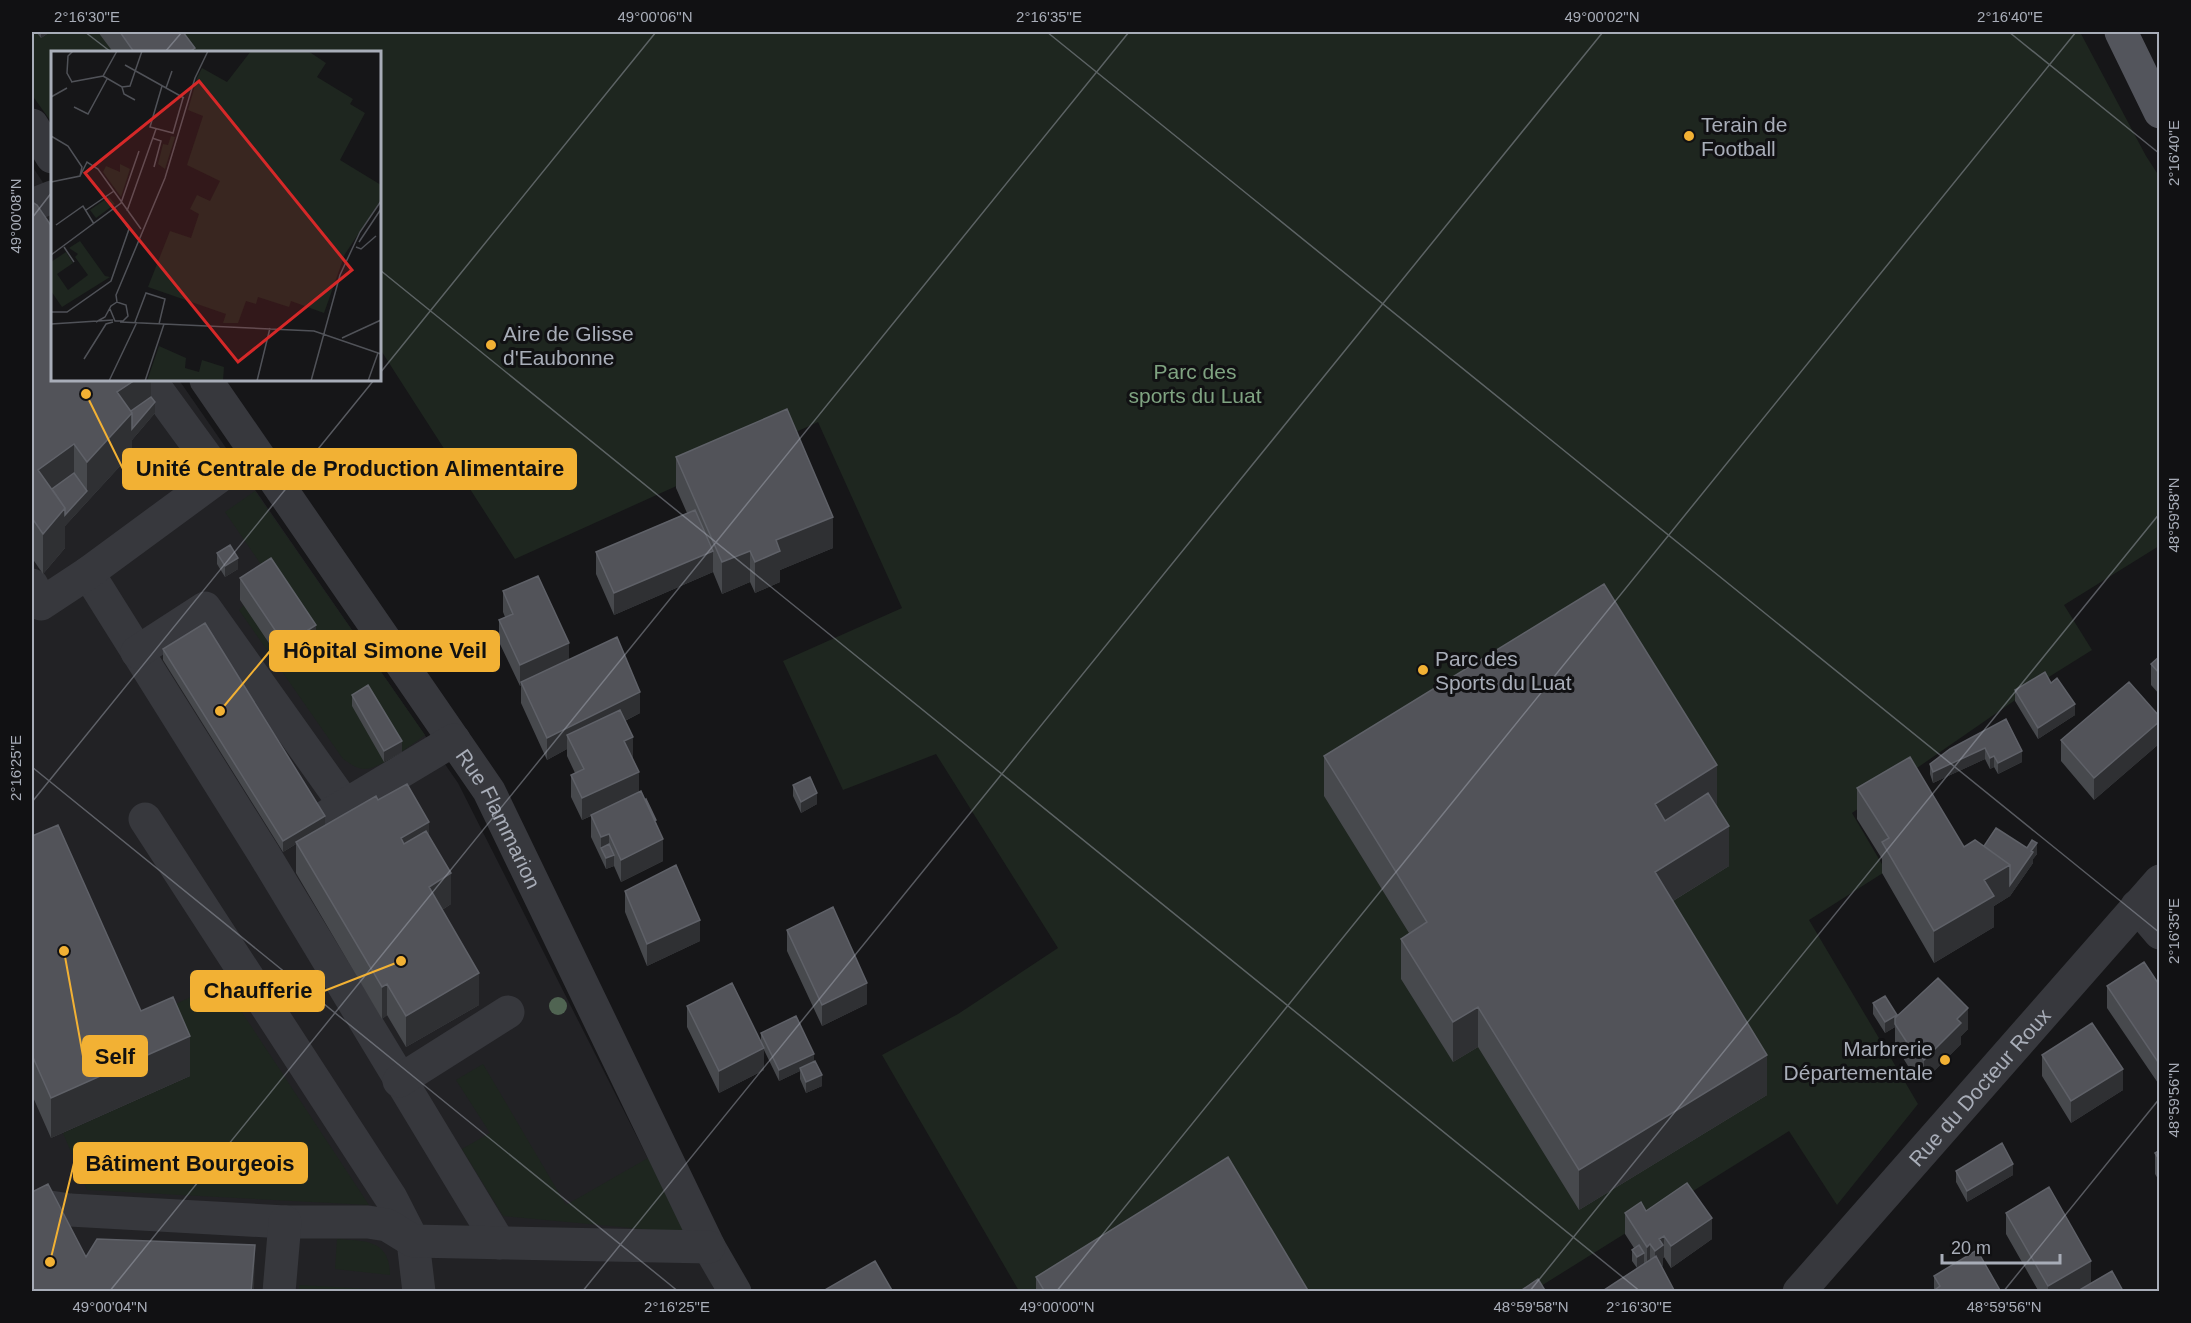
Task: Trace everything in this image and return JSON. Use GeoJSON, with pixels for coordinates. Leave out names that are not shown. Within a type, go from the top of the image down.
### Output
{"type":"FeatureCollection","features":[{"type":"Feature","properties":{"kind":"main road"},"geometry":{"type":"LineString","coordinates":[[2121,32],[2160,112]]}},
{"type":"Feature","properties":{"kind":"street"},"geometry":{"type":"LineString","coordinates":[[32,125],[51,155]]}},
{"type":"Feature","properties":{"kind":"street"},"geometry":{"type":"LineString","coordinates":[[32,205],[51,197]]}},
{"type":"Feature","properties":{"kind":"street"},"geometry":{"type":"LineString","coordinates":[[32,585],[41,604],[88,573],[220,476],[151,381]]}},
{"type":"Feature","properties":{"kind":"street","name":"Rue Flammarion"},"geometry":{"type":"LineString","coordinates":[[207,381],[489,791],[709,1247],[735,1292]]}},
{"type":"Feature","properties":{"kind":"street"},"geometry":{"type":"LineString","coordinates":[[88,573],[137,652],[271,850],[399,1081],[499,1243]]}},
{"type":"Feature","properties":{"kind":"street"},"geometry":{"type":"LineString","coordinates":[[137,652],[205,608],[333,812],[454,740]]}},
{"type":"Feature","properties":{"kind":"street"},"geometry":{"type":"LineString","coordinates":[[145,819],[391,1198],[413,1241],[419,1292]]}},
{"type":"Feature","properties":{"kind":"street","name":"Rue du Docteur Roux"},"geometry":{"type":"LineString","coordinates":[[1799,1292],[2160,881]]}},
{"type":"Feature","properties":{"kind":"street"},"geometry":{"type":"LineString","coordinates":[[2137,906],[2160,933]]}},
{"type":"Feature","properties":{"kind":"street"},"geometry":{"type":"LineString","coordinates":[[399,1081],[508,1012]]}},
{"type":"Feature","properties":{"kind":"street"},"geometry":{"type":"LineString","coordinates":[[32,1209],[43,1206],[70,1210],[285,1222],[368,1222],[387,1225],[413,1241],[709,1247]]}},
{"type":"Feature","properties":{"kind":"street"},"geometry":{"type":"LineString","coordinates":[[279,1292],[285,1222]]}},
{"type":"Feature","properties":{"kind":"shaded area"},"geometry":{"type":"Polygon","coordinates":[[[32,166],[51,194],[51,381],[180,381],[458,783],[715,1291],[32,1291],[32,166]]]}},
{"type":"Feature","properties":{"kind":"green space","name":"Parc des Sports du Luat"},"geometry":{"type":"Polygon","coordinates":[[[32,32],[2080,32],[2159,176],[2159,546],[2064,605],[2092,650],[2044,680],[1852,813],[1886,871],[1809,920],[1918,1104],[1837,1205],[1789,1131],[1533,1291],[1019,1291],[882,1055],[958,1014],[1058,948],[936,754],[843,790],[783,661],[902,608],[818,422],[515,559],[381,351],[381,51],[51,51],[51,122],[32,95],[32,32]]]}},
{"type":"Feature","properties":{"kind":"green space"},"geometry":{"type":"Polygon","coordinates":[[[255,491],[425,735],[379,765],[362,769],[343,759],[239,610],[271,579],[225,512],[255,491]]]}},
{"type":"Feature","properties":{"kind":"green space"},"geometry":{"type":"Polygon","coordinates":[[[222,982],[369,1205],[87,1190],[63,1133],[190,1076],[130,1026],[222,982]]]}},
{"type":"Feature","properties":{"kind":"green space"},"geometry":{"type":"Polygon","coordinates":[[[483,1064],[566,1205],[648,1158],[685,1233],[503,1216],[462,1149],[490,1133],[456,1080],[483,1064]]]}},
{"type":"Feature","properties":{"kind":"green space"},"geometry":{"type":"Polygon","coordinates":[[[337,1239],[357,1240],[374,1244],[380,1248],[386,1254],[390,1275],[335,1269],[337,1239]]]}},
{"type":"Feature","properties":{"kind":"green space"},"geometry":{"type":"Polygon","coordinates":[[[299,1285],[387,1290],[387,1291],[299,1291],[299,1285]]]}},
{"type":"Feature","properties":{"kind":"building"},"geometry":{"type":"Polygon","coordinates":[[[120,32],[183,32],[195,48],[190,51],[133,51],[120,32]]]}},
{"type":"Feature","properties":{"kind":"building"},"geometry":{"type":"Polygon","coordinates":[[[32,202],[37,205],[51,226],[51,381],[134,381],[117,392],[132,413],[87,462],[74,444],[38,470],[65,508],[43,534],[32,518],[32,202]]]}},
{"type":"Feature","properties":{"kind":"building"},"geometry":{"type":"Polygon","coordinates":[[[151,397],[155,402],[132,429],[131,411],[151,397]]]}},
{"type":"Feature","properties":{"kind":"building"},"geometry":{"type":"Polygon","coordinates":[[[787,409],[833,517],[776,540],[780,551],[755,562],[750,551],[722,562],[676,457],[787,409]]]}},
{"type":"Feature","properties":{"kind":"building"},"geometry":{"type":"Polygon","coordinates":[[[74,473],[87,491],[65,515],[65,508],[52,489],[74,473]]]}},
{"type":"Feature","properties":{"kind":"building"},"geometry":{"type":"Polygon","coordinates":[[[695,510],[713,551],[614,593],[596,552],[695,510]]]}},
{"type":"Feature","properties":{"kind":"building"},"geometry":{"type":"Polygon","coordinates":[[[230,545],[238,558],[225,566],[217,553],[230,545]]]}},
{"type":"Feature","properties":{"kind":"building"},"geometry":{"type":"Polygon","coordinates":[[[271,558],[316,625],[285,645],[240,578],[271,558]]]}},
{"type":"Feature","properties":{"kind":"building"},"geometry":{"type":"Polygon","coordinates":[[[538,576],[569,643],[520,665],[499,620],[513,614],[503,591],[538,576]]]}},
{"type":"Feature","properties":{"kind":"building"},"geometry":{"type":"Polygon","coordinates":[[[1604,584],[1717,765],[1655,804],[1665,821],[1708,793],[1729,826],[1655,872],[1767,1055],[1579,1170],[1478,1007],[1453,1022],[1401,939],[1427,922],[1324,756],[1604,584]]]}},
{"type":"Feature","properties":{"kind":"building"},"geometry":{"type":"Polygon","coordinates":[[[205,623],[325,816],[283,841],[163,649],[205,623]]]}},
{"type":"Feature","properties":{"kind":"building"},"geometry":{"type":"Polygon","coordinates":[[[617,637],[640,692],[547,738],[521,682],[617,637]]]}},
{"type":"Feature","properties":{"kind":"building"},"geometry":{"type":"Polygon","coordinates":[[[2160,656],[2160,674],[2151,664],[2160,656]]]}},
{"type":"Feature","properties":{"kind":"building"},"geometry":{"type":"Polygon","coordinates":[[[2045,672],[2051,683],[2057,678],[2075,704],[2038,728],[2015,690],[2045,672]]]}},
{"type":"Feature","properties":{"kind":"building"},"geometry":{"type":"Polygon","coordinates":[[[2129,682],[2160,717],[2160,721],[2094,778],[2061,740],[2129,682]]]}},
{"type":"Feature","properties":{"kind":"building"},"geometry":{"type":"Polygon","coordinates":[[[368,685],[402,741],[384,751],[352,695],[368,685]]]}},
{"type":"Feature","properties":{"kind":"building"},"geometry":{"type":"Polygon","coordinates":[[[620,710],[633,737],[624,741],[639,772],[582,798],[571,775],[584,769],[567,735],[620,710]]]}},
{"type":"Feature","properties":{"kind":"building"},"geometry":{"type":"Polygon","coordinates":[[[2006,719],[2022,751],[1998,763],[1994,756],[1990,758],[1985,748],[1933,772],[1930,764],[1950,749],[2006,719]]]}},
{"type":"Feature","properties":{"kind":"building"},"geometry":{"type":"Polygon","coordinates":[[[1910,757],[1964,847],[1975,840],[2010,865],[1984,880],[1994,896],[1934,931],[1882,842],[1889,838],[1857,788],[1910,757]]]}},
{"type":"Feature","properties":{"kind":"building"},"geometry":{"type":"Polygon","coordinates":[[[810,777],[817,793],[801,802],[793,785],[810,777]]]}},
{"type":"Feature","properties":{"kind":"building"},"geometry":{"type":"Polygon","coordinates":[[[407,784],[429,822],[401,838],[404,844],[426,831],[451,873],[429,887],[479,973],[406,1016],[387,984],[382,987],[296,842],[376,796],[378,800],[407,784]]]}},
{"type":"Feature","properties":{"kind":"building"},"geometry":{"type":"Polygon","coordinates":[[[641,791],[663,839],[621,860],[609,834],[601,837],[591,815],[641,791]]]}},
{"type":"Feature","properties":{"kind":"building"},"geometry":{"type":"Polygon","coordinates":[[[645,800],[656,820],[655,821],[645,800]]]}},
{"type":"Feature","properties":{"kind":"building"},"geometry":{"type":"Polygon","coordinates":[[[58,825],[141,1011],[173,997],[190,1036],[51,1098],[32,1055],[32,836],[58,825]]]}},
{"type":"Feature","properties":{"kind":"building"},"geometry":{"type":"Polygon","coordinates":[[[1996,828],[2027,848],[2032,840],[2037,843],[2010,885],[2010,865],[1984,846],[1996,828]]]}},
{"type":"Feature","properties":{"kind":"building"},"geometry":{"type":"Polygon","coordinates":[[[609,844],[614,855],[606,858],[601,848],[609,844]]]}},
{"type":"Feature","properties":{"kind":"building"},"geometry":{"type":"Polygon","coordinates":[[[676,865],[700,920],[647,944],[625,891],[676,865]]]}},
{"type":"Feature","properties":{"kind":"building"},"geometry":{"type":"Polygon","coordinates":[[[833,907],[867,983],[822,1005],[787,930],[833,907]]]}},
{"type":"Feature","properties":{"kind":"building"},"geometry":{"type":"Polygon","coordinates":[[[2144,962],[2160,986],[2160,1065],[2107,986],[2144,962]]]}},
{"type":"Feature","properties":{"kind":"building"},"geometry":{"type":"Polygon","coordinates":[[[1938,978],[1968,1008],[1957,1019],[1961,1023],[1924,1060],[1908,1044],[1895,1024],[1895,1018],[1938,978]]]}},
{"type":"Feature","properties":{"kind":"building"},"geometry":{"type":"Polygon","coordinates":[[[732,983],[764,1048],[719,1071],[687,1006],[732,983]]]}},
{"type":"Feature","properties":{"kind":"building"},"geometry":{"type":"Polygon","coordinates":[[[1885,996],[1897,1015],[1885,1022],[1873,1003],[1885,996]]]}},
{"type":"Feature","properties":{"kind":"building"},"geometry":{"type":"Polygon","coordinates":[[[796,1016],[814,1054],[779,1070],[761,1033],[796,1016]]]}},
{"type":"Feature","properties":{"kind":"building"},"geometry":{"type":"Polygon","coordinates":[[[2092,1023],[2123,1069],[2071,1101],[2042,1055],[2092,1023]]]}},
{"type":"Feature","properties":{"kind":"building"},"geometry":{"type":"Polygon","coordinates":[[[815,1061],[822,1075],[806,1082],[800,1068],[815,1061]]]}},
{"type":"Feature","properties":{"kind":"building"},"geometry":{"type":"Polygon","coordinates":[[[2002,1143],[2013,1164],[1967,1191],[1956,1171],[2002,1143]]]}},
{"type":"Feature","properties":{"kind":"building"},"geometry":{"type":"Polygon","coordinates":[[[2160,1150],[2160,1161],[2155,1153],[2160,1150]]]}},
{"type":"Feature","properties":{"kind":"building"},"geometry":{"type":"Polygon","coordinates":[[[1228,1157],[1309,1292],[1045,1292],[1036,1277],[1228,1157]]]}},
{"type":"Feature","properties":{"kind":"building"},"geometry":{"type":"Polygon","coordinates":[[[1687,1183],[1712,1218],[1671,1246],[1664,1236],[1659,1239],[1663,1245],[1655,1251],[1650,1244],[1647,1247],[1625,1213],[1641,1202],[1646,1211],[1687,1183]]]}},
{"type":"Feature","properties":{"kind":"building"},"geometry":{"type":"Polygon","coordinates":[[[48,1184],[86,1257],[97,1239],[255,1245],[251,1292],[32,1292],[32,1192],[48,1184]]]}},
{"type":"Feature","properties":{"kind":"building"},"geometry":{"type":"Polygon","coordinates":[[[2049,1187],[2091,1261],[2048,1286],[2006,1213],[2049,1187]]]}},
{"type":"Feature","properties":{"kind":"building"},"geometry":{"type":"Polygon","coordinates":[[[1639,1245],[1644,1253],[1637,1257],[1632,1250],[1639,1245]]]}},
{"type":"Feature","properties":{"kind":"building"},"geometry":{"type":"Polygon","coordinates":[[[1977,1250],[2001,1292],[1932,1292],[1940,1286],[1934,1276],[1977,1250]]]}},
{"type":"Feature","properties":{"kind":"building"},"geometry":{"type":"Polygon","coordinates":[[[1656,1256],[1675,1292],[1601,1292],[1656,1256]]]}},
{"type":"Feature","properties":{"kind":"building"},"geometry":{"type":"Polygon","coordinates":[[[875,1261],[893,1292],[823,1291],[875,1261]]]}},
{"type":"Feature","properties":{"kind":"building"},"geometry":{"type":"Polygon","coordinates":[[[2112,1271],[2122,1289],[2118,1292],[2076,1292],[2112,1271]]]}},
{"type":"Feature","properties":{"kind":"building"},"geometry":{"type":"Polygon","coordinates":[[[1538,1279],[1546,1292],[1519,1292],[1538,1279]]]}},
{"type":"Feature","properties":{"kind":"place","name":"Terain de Football"},"geometry":{"type":"Point","coordinates":[1689,136]}},
{"type":"Feature","properties":{"kind":"place","name":"Aire de Glisse d'Eaubonne"},"geometry":{"type":"Point","coordinates":[491,345]}},
{"type":"Feature","properties":{"kind":"place","name":"Unité Centrale de Production Alimentaire"},"geometry":{"type":"Point","coordinates":[86,394]}},
{"type":"Feature","properties":{"kind":"place","name":"Parc des Sports du Luat"},"geometry":{"type":"Point","coordinates":[1423,670]}},
{"type":"Feature","properties":{"kind":"place","name":"Hôpital Simone Veil"},"geometry":{"type":"Point","coordinates":[220,711]}},
{"type":"Feature","properties":{"kind":"place","name":"Self"},"geometry":{"type":"Point","coordinates":[64,951]}},
{"type":"Feature","properties":{"kind":"place","name":"Chaufferie"},"geometry":{"type":"Point","coordinates":[401,961]}},
{"type":"Feature","properties":{"kind":"place","name":"Marbrerie Départementale"},"geometry":{"type":"Point","coordinates":[1945,1060]}},
{"type":"Feature","properties":{"kind":"place","name":"Bâtiment Bourgeois"},"geometry":{"type":"Point","coordinates":[50,1262]}},
{"type":"Feature","properties":{"kind":"park label","name":"Parc des sports du Luat"},"geometry":{"type":"Point","coordinates":[1195,383]}}]}
